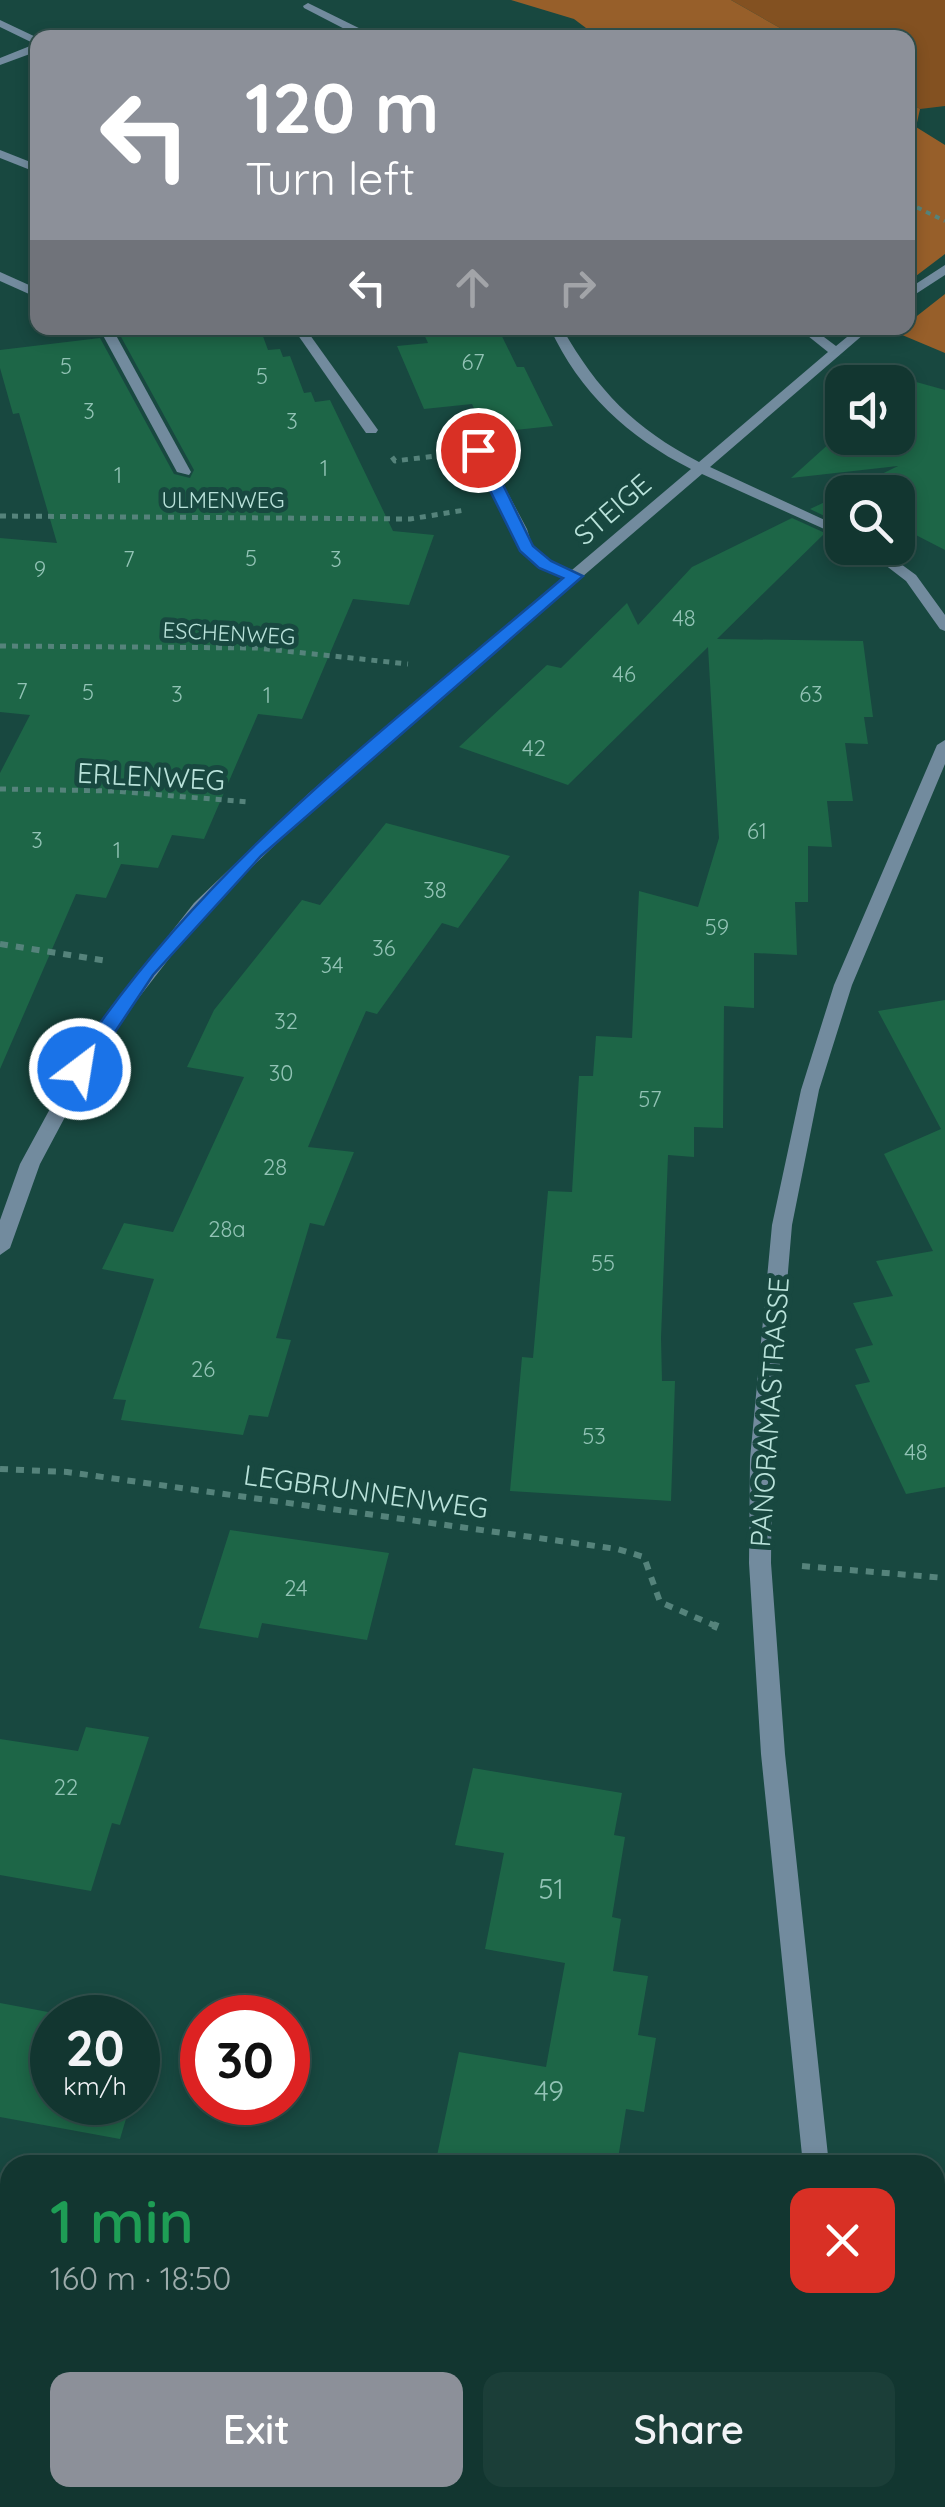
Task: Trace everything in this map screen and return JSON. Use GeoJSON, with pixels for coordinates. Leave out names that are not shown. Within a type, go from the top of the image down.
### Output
{"type":"FeatureCollection","features":[{"type":"Feature","properties":{"kind":"street"},"geometry":{"type":"LineString","coordinates":[[308,6],[354,30]]}},
{"type":"Feature","properties":{"kind":"street"},"geometry":{"type":"LineString","coordinates":[[0,23],[30,40]]}},
{"type":"Feature","properties":{"kind":"street"},"geometry":{"type":"LineString","coordinates":[[0,62],[30,48]]}},
{"type":"Feature","properties":{"kind":"street"},"geometry":{"type":"LineString","coordinates":[[0,154],[30,167]]}},
{"type":"Feature","properties":{"kind":"street"},"geometry":{"type":"LineString","coordinates":[[915,290],[945,269]]}},
{"type":"Feature","properties":{"kind":"street"},"geometry":{"type":"LineString","coordinates":[[0,276],[30,290]]}},
{"type":"Feature","properties":{"kind":"street"},"geometry":{"type":"LineString","coordinates":[[109,335],[184,472]]}},
{"type":"Feature","properties":{"kind":"street"},"geometry":{"type":"LineString","coordinates":[[304,335],[371,430]]}},
{"type":"Feature","properties":{"kind":"street"},"geometry":{"type":"LineString","coordinates":[[560,335],[580,370],[610,408],[703,466],[825,525]]}},
{"type":"Feature","properties":{"kind":"street"},"geometry":{"type":"LineString","coordinates":[[814,335],[836,351]]}},
{"type":"Feature","properties":{"kind":"street","name":"STEIGE"},"geometry":{"type":"LineString","coordinates":[[0,1248],[30,1164],[98,1037],[200,907],[298,813],[454,676],[857,335]]}},
{"type":"Feature","properties":{"kind":"street"},"geometry":{"type":"LineString","coordinates":[[478,450],[520,528],[526,548],[545,564],[575,576]]}},
{"type":"Feature","properties":{"kind":"street"},"geometry":{"type":"LineString","coordinates":[[893,565],[911,578],[945,626]]}},
{"type":"Feature","properties":{"kind":"street","name":"PANORAMASTRASSE"},"geometry":{"type":"LineString","coordinates":[[815,2155],[776,1792],[760,1563],[761,1459],[782,1226],[810,1090],[843,984],[945,745]]}},
{"type":"Feature","properties":{"kind":"path"},"geometry":{"type":"LineString","coordinates":[[915,206],[945,221]]}},
{"type":"Feature","properties":{"kind":"path"},"geometry":{"type":"LineString","coordinates":[[403,460],[417,458]]}},
{"type":"Feature","properties":{"kind":"path","name":"ULMENWEG"},"geometry":{"type":"LineString","coordinates":[[0,516],[410,519],[444,514]]}},
{"type":"Feature","properties":{"kind":"path","name":"ESCHENWEG"},"geometry":{"type":"LineString","coordinates":[[0,646],[257,648],[425,666],[454,676]]}},
{"type":"Feature","properties":{"kind":"path","name":"ERLENWEG"},"geometry":{"type":"LineString","coordinates":[[0,790],[227,800],[265,803],[298,813]]}},
{"type":"Feature","properties":{"kind":"path"},"geometry":{"type":"LineString","coordinates":[[0,944],[146,971]]}},
{"type":"Feature","properties":{"kind":"path","name":"LEGBRUNNENWEG"},"geometry":{"type":"LineString","coordinates":[[0,1468],[67,1472],[617,1549],[644,1557],[660,1602],[690,1617]]}},
{"type":"Feature","properties":{"kind":"path"},"geometry":{"type":"LineString","coordinates":[[760,1563],[945,1578]]}},
{"type":"Feature","properties":{"kind":"shaded area"},"geometry":{"type":"Polygon","coordinates":[[[511,0],[731,0],[784,30],[589,30],[574,19],[511,0]]]}},
{"type":"Feature","properties":{"kind":"shaded area"},"geometry":{"type":"Polygon","coordinates":[[[731,0],[945,0],[945,106],[915,106],[915,30],[784,30],[731,0]]]}},
{"type":"Feature","properties":{"kind":"shaded area"},"geometry":{"type":"Polygon","coordinates":[[[915,106],[920,109],[916,127],[945,145],[945,254],[915,277],[915,106]]]}},
{"type":"Feature","properties":{"kind":"shaded area"},"geometry":{"type":"Polygon","coordinates":[[[945,294],[945,353],[902,335],[915,335],[915,318],[945,294]]]}},
{"type":"Feature","properties":{"kind":"building"},"geometry":{"type":"Polygon","coordinates":[[[120,335],[263,335],[268,350],[280,349],[283,357],[290,356],[304,393],[311,392],[315,402],[330,400],[393,531],[434,535],[409,605],[353,599],[302,719],[258,714],[204,839],[172,835],[158,868],[121,864],[106,898],[76,894],[0,1069],[0,773],[30,715],[0,712],[0,538],[57,543],[19,413],[13,414],[0,368],[0,350],[100,338],[174,474],[190,478],[194,470],[120,335]]]}},
{"type":"Feature","properties":{"kind":"building"},"geometry":{"type":"Polygon","coordinates":[[[424,335],[501,335],[517,367],[524,367],[553,426],[486,433],[472,404],[424,409],[397,346],[428,343],[424,335]]]}},
{"type":"Feature","properties":{"kind":"building"},"geometry":{"type":"Polygon","coordinates":[[[915,382],[945,390],[945,550],[915,535],[915,475],[880,475],[898,466],[791,478],[825,447],[825,455],[915,455],[915,382]]]}},
{"type":"Feature","properties":{"kind":"building"},"geometry":{"type":"Polygon","coordinates":[[[825,502],[825,516],[810,509],[825,502]]]}},
{"type":"Feature","properties":{"kind":"building"},"geometry":{"type":"Polygon","coordinates":[[[792,518],[825,533],[717,639],[863,641],[873,717],[864,717],[868,744],[845,743],[853,801],[827,801],[832,847],[808,846],[808,902],[795,902],[797,955],[754,953],[754,1008],[724,1006],[723,1128],[694,1127],[694,1157],[668,1155],[661,1338],[662,1381],[675,1381],[671,1501],[510,1491],[522,1357],[533,1358],[548,1191],[572,1192],[579,1076],[593,1076],[596,1036],[632,1038],[639,891],[698,907],[719,838],[708,647],[568,785],[459,747],[547,665],[561,668],[627,603],[638,625],[692,567],[792,518]]]}},
{"type":"Feature","properties":{"kind":"building"},"geometry":{"type":"Polygon","coordinates":[[[386,823],[510,856],[458,928],[442,923],[377,1014],[366,1011],[347,1054],[308,1147],[354,1152],[324,1226],[310,1223],[276,1338],[291,1340],[268,1417],[249,1415],[243,1435],[121,1420],[126,1400],[113,1399],[154,1279],[102,1269],[124,1223],[173,1232],[244,1077],[187,1067],[214,1010],[302,900],[320,905],[386,823]]]}},
{"type":"Feature","properties":{"kind":"building"},"geometry":{"type":"Polygon","coordinates":[[[945,1000],[945,1487],[906,1494],[855,1385],[870,1382],[855,1349],[873,1345],[853,1303],[893,1296],[876,1261],[933,1251],[884,1154],[941,1129],[878,1011],[945,1000]]]}},
{"type":"Feature","properties":{"kind":"building"},"geometry":{"type":"Polygon","coordinates":[[[230,1530],[389,1553],[367,1640],[262,1623],[258,1638],[199,1628],[230,1530]]]}},
{"type":"Feature","properties":{"kind":"building"},"geometry":{"type":"Polygon","coordinates":[[[86,1727],[149,1737],[120,1825],[112,1823],[91,1891],[0,1875],[0,1739],[78,1751],[86,1727]]]}},
{"type":"Feature","properties":{"kind":"building"},"geometry":{"type":"Polygon","coordinates":[[[473,1768],[622,1793],[614,1835],[625,1837],[612,1917],[621,1919],[613,1971],[648,1976],[638,2035],[656,2038],[644,2112],[626,2109],[619,2155],[437,2155],[459,2052],[546,2067],[565,1963],[485,1949],[504,1853],[455,1845],[473,1768]]]}},
{"type":"Feature","properties":{"kind":"building"},"geometry":{"type":"Polygon","coordinates":[[[0,2003],[30,2009],[30,2122],[0,2117],[0,2003]]]}},
{"type":"Feature","properties":{"kind":"building"},"geometry":{"type":"Polygon","coordinates":[[[44,2125],[124,2125],[120,2139],[44,2125]]]}},
{"type":"Feature","properties":{"kind":"route"},"geometry":{"type":"LineString","coordinates":[[80,1069],[146,971],[200,907],[254,852],[454,676],[575,576],[532,556],[478,450]]}}]}
